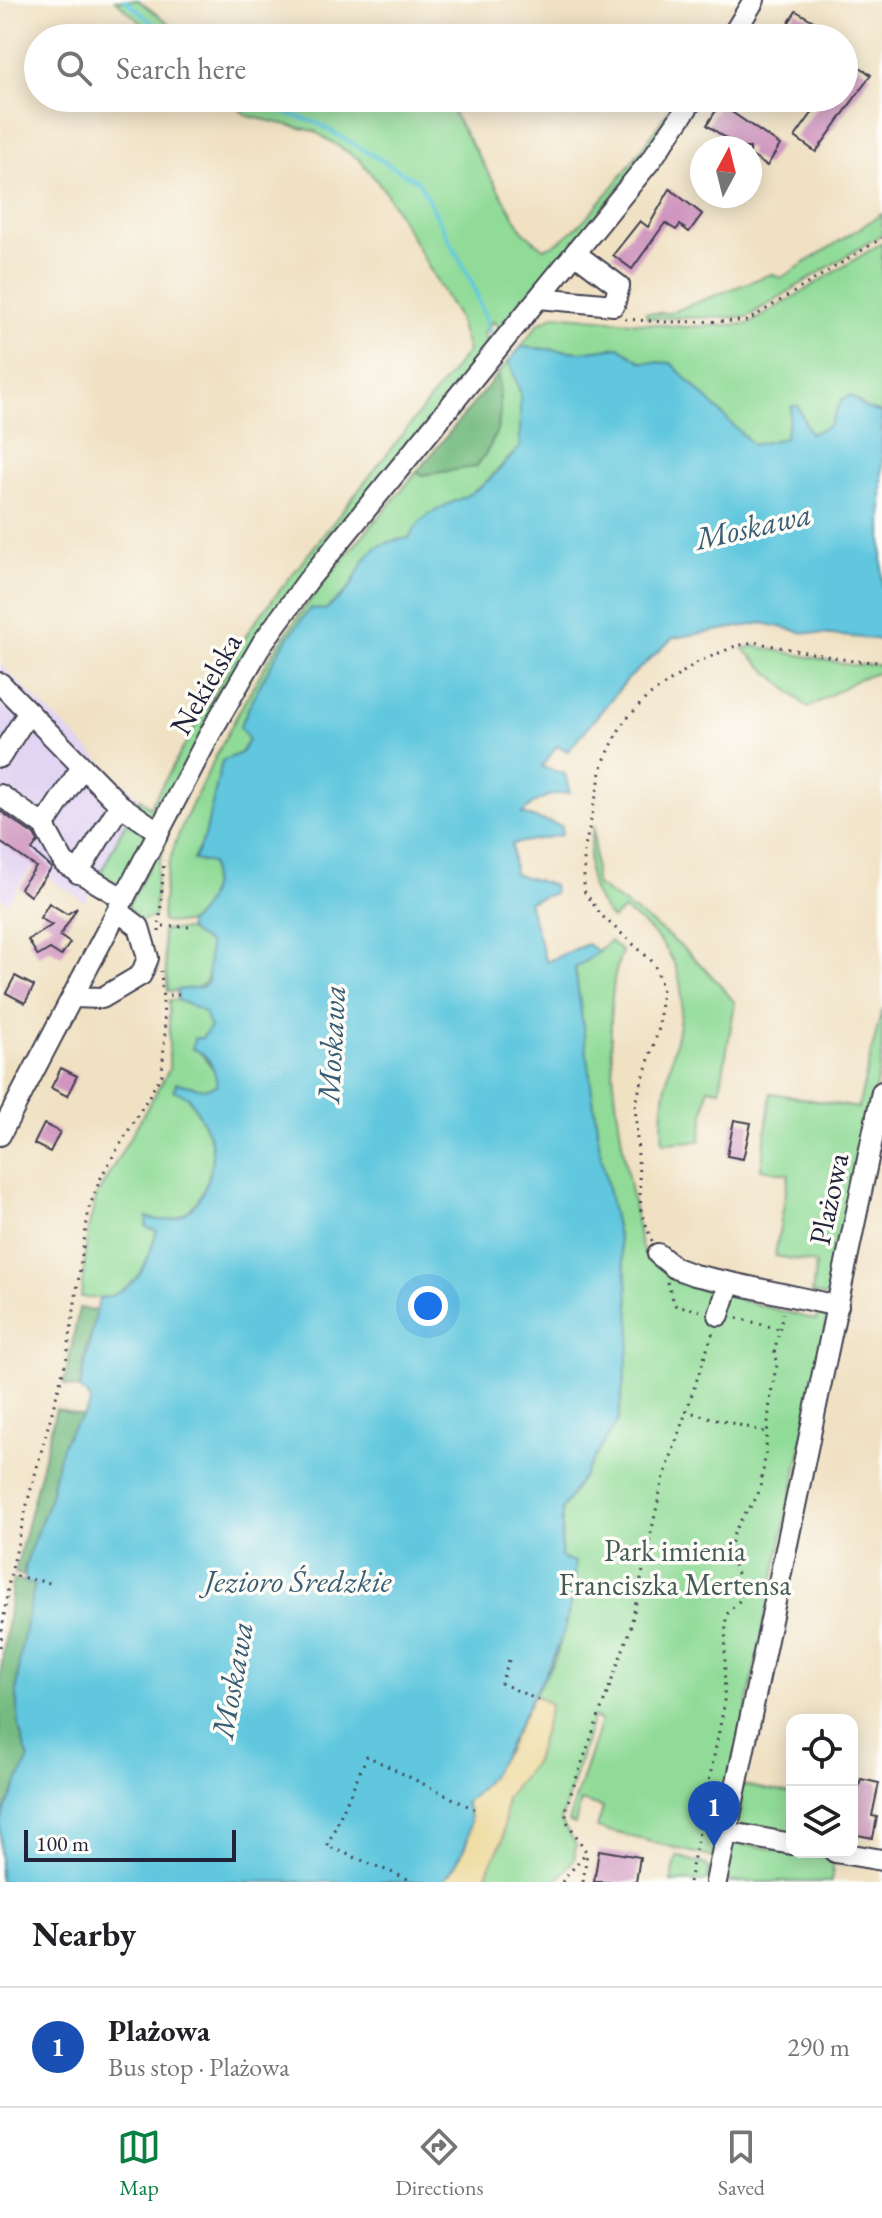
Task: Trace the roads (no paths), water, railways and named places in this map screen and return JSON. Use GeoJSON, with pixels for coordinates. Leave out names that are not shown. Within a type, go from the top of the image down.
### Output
{"type":"FeatureCollection","features":[{"type":"Feature","properties":{"kind":"street"},"geometry":{"type":"LineString","coordinates":[[739,24],[754,0]]}},
{"type":"Feature","properties":{"kind":"street","name":"Nekielska"},"geometry":{"type":"LineString","coordinates":[[0,1135],[263,642],[309,579],[651,160],[684,112]]}},
{"type":"Feature","properties":{"kind":"street"},"geometry":{"type":"LineString","coordinates":[[536,303],[614,305],[619,286],[576,254]]}},
{"type":"Feature","properties":{"kind":"street"},"geometry":{"type":"LineString","coordinates":[[0,683],[120,805],[159,832]]}},
{"type":"Feature","properties":{"kind":"street"},"geometry":{"type":"LineString","coordinates":[[0,757],[29,712]]}},
{"type":"Feature","properties":{"kind":"street"},"geometry":{"type":"LineString","coordinates":[[44,825],[82,767]]}},
{"type":"Feature","properties":{"kind":"street"},"geometry":{"type":"LineString","coordinates":[[0,795],[44,825],[64,863],[121,905],[139,927],[148,958],[141,975],[102,998],[73,997]]}},
{"type":"Feature","properties":{"kind":"street"},"geometry":{"type":"LineString","coordinates":[[78,873],[120,805]]}},
{"type":"Feature","properties":{"kind":"street","name":"Plażowa"},"geometry":{"type":"LineString","coordinates":[[716,1882],[882,1092]]}},
{"type":"Feature","properties":{"kind":"street"},"geometry":{"type":"LineString","coordinates":[[658,1254],[675,1268],[729,1284],[838,1306]]}},
{"type":"Feature","properties":{"kind":"street"},"geometry":{"type":"LineString","coordinates":[[719,1315],[729,1284]]}},
{"type":"Feature","properties":{"kind":"street"},"geometry":{"type":"LineString","coordinates":[[726,1832],[786,1843]]}},
{"type":"Feature","properties":{"kind":"street"},"geometry":{"type":"LineString","coordinates":[[858,1856],[882,1860]]}},
{"type":"Feature","properties":{"kind":"water","name":"Jezioro Średzkie"},"geometry":{"type":"Polygon","coordinates":[[[521,347],[581,352],[619,347],[642,362],[671,363],[753,445],[785,438],[792,406],[798,406],[810,434],[829,426],[842,399],[851,396],[866,408],[882,413],[882,640],[801,632],[763,623],[673,638],[627,680],[568,751],[557,746],[542,767],[565,774],[570,793],[543,798],[522,814],[562,826],[562,835],[512,844],[514,874],[553,885],[554,893],[528,902],[546,962],[587,944],[599,952],[575,968],[600,1150],[627,1280],[631,1334],[618,1421],[562,1509],[561,1558],[575,1562],[571,1600],[563,1632],[551,1663],[497,1766],[465,1803],[469,1813],[469,1834],[461,1855],[443,1882],[0,1882],[0,1822],[29,1758],[22,1738],[17,1694],[21,1649],[35,1585],[25,1582],[26,1562],[44,1516],[62,1448],[91,1400],[80,1389],[99,1299],[123,1290],[144,1265],[157,1231],[146,1227],[147,1217],[175,1219],[187,1212],[203,1191],[212,1163],[211,1143],[203,1122],[189,1097],[173,1090],[177,1083],[204,1089],[217,1085],[210,1062],[192,1049],[194,1038],[202,1038],[210,1027],[204,1012],[178,1000],[177,990],[202,987],[208,982],[209,944],[188,930],[188,923],[201,912],[211,888],[211,863],[193,860],[205,836],[222,761],[241,753],[249,740],[240,727],[247,711],[280,650],[311,608],[325,610],[348,590],[373,550],[409,538],[431,514],[485,483],[520,447],[520,392],[509,361],[521,347]]]}},
{"type":"Feature","properties":{"kind":"waterway"},"geometry":{"type":"LineString","coordinates":[[125,0],[153,24]]}},
{"type":"Feature","properties":{"kind":"waterway"},"geometry":{"type":"LineString","coordinates":[[282,112],[317,123],[419,182],[473,285],[491,335]]}},
{"type":"Feature","properties":{"kind":"place","name":"Plażowa"},"geometry":{"type":"Point","coordinates":[714,1847]}},
{"type":"Feature","properties":{"kind":"water label","name":"Moskawa"},"geometry":{"type":"Point","coordinates":[753,526]}},
{"type":"Feature","properties":{"kind":"water label","name":"Moskawa"},"geometry":{"type":"Point","coordinates":[331,1044]}},
{"type":"Feature","properties":{"kind":"water label","name":"Moskawa"},"geometry":{"type":"Point","coordinates":[232,1680]}},
{"type":"Feature","properties":{"kind":"park label","name":"Park imienia Franciszka Mertensa"},"geometry":{"type":"Point","coordinates":[675,1568]}}]}
